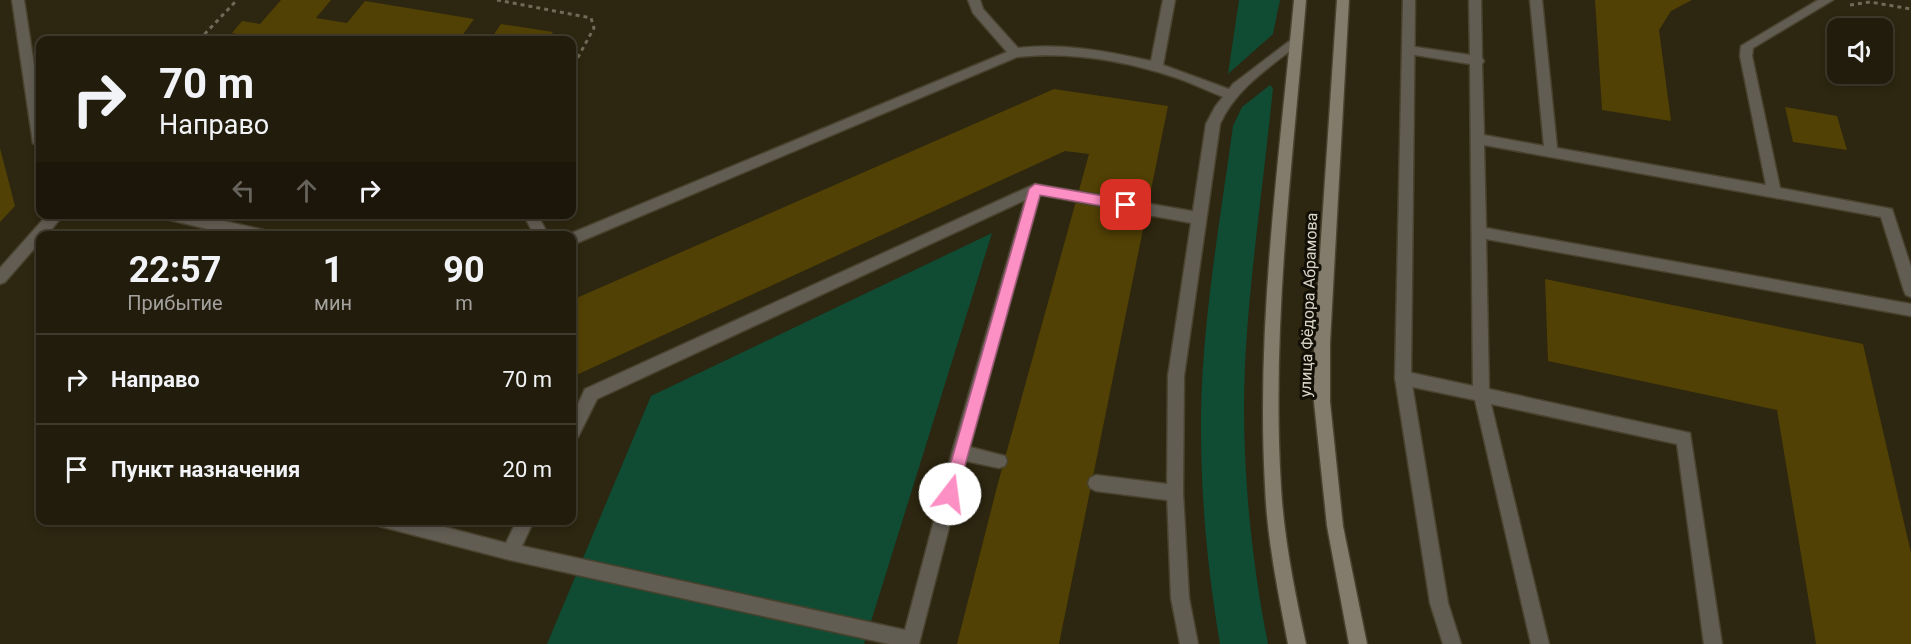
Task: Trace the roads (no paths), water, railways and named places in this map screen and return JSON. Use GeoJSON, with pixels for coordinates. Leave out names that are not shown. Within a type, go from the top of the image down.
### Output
{"type":"FeatureCollection","features":[{"type":"Feature","properties":{"kind":"street"},"geometry":{"type":"LineString","coordinates":[[18,0],[36,117]]}},
{"type":"Feature","properties":{"kind":"street"},"geometry":{"type":"LineString","coordinates":[[974,0],[978,10],[1015,53]]}},
{"type":"Feature","properties":{"kind":"street"},"geometry":{"type":"LineString","coordinates":[[1156,66],[1169,0]]}},
{"type":"Feature","properties":{"kind":"street","name":"улица Фёдора Абрамова"},"geometry":{"type":"LineString","coordinates":[[1297,644],[1287,594],[1273,489],[1270,407],[1271,336],[1300,0]]}},
{"type":"Feature","properties":{"kind":"street","name":"улица Фёдора Абрамова"},"geometry":{"type":"LineString","coordinates":[[1343,0],[1322,343],[1322,402],[1335,525],[1358,644]]}},
{"type":"Feature","properties":{"kind":"street"},"geometry":{"type":"LineString","coordinates":[[1409,0],[1403,378],[1439,603],[1452,644]]}},
{"type":"Feature","properties":{"kind":"street"},"geometry":{"type":"LineString","coordinates":[[1476,0],[1481,394],[1540,644]]}},
{"type":"Feature","properties":{"kind":"street"},"geometry":{"type":"LineString","coordinates":[[1536,0],[1551,152]]}},
{"type":"Feature","properties":{"kind":"street"},"geometry":{"type":"LineString","coordinates":[[1774,192],[1746,56],[1747,46],[1827,0]]}},
{"type":"Feature","properties":{"kind":"street"},"geometry":{"type":"LineString","coordinates":[[1189,644],[1180,598],[1175,494],[1176,376],[1197,218],[1219,108],[1229,94],[1296,40]]}},
{"type":"Feature","properties":{"kind":"street"},"geometry":{"type":"LineString","coordinates":[[576,237],[1015,53],[1035,49],[1058,50],[1156,66],[1200,79],[1229,94]]}},
{"type":"Feature","properties":{"kind":"street"},"geometry":{"type":"LineString","coordinates":[[1409,50],[1478,61]]}},
{"type":"Feature","properties":{"kind":"street"},"geometry":{"type":"LineString","coordinates":[[1478,139],[1887,213],[1911,291]]}},
{"type":"Feature","properties":{"kind":"street"},"geometry":{"type":"LineString","coordinates":[[576,424],[591,394],[1035,189],[1197,218]]}},
{"type":"Feature","properties":{"kind":"street"},"geometry":{"type":"LineString","coordinates":[[405,525],[510,552],[909,643],[960,452],[1035,189]]}},
{"type":"Feature","properties":{"kind":"street"},"geometry":{"type":"LineString","coordinates":[[42,231],[53,219]]}},
{"type":"Feature","properties":{"kind":"street"},"geometry":{"type":"LineString","coordinates":[[188,219],[242,231]]}},
{"type":"Feature","properties":{"kind":"street"},"geometry":{"type":"LineString","coordinates":[[1479,232],[1911,310]]}},
{"type":"Feature","properties":{"kind":"street"},"geometry":{"type":"LineString","coordinates":[[0,278],[36,238]]}},
{"type":"Feature","properties":{"kind":"street"},"geometry":{"type":"LineString","coordinates":[[1403,378],[1684,438],[1713,644]]}},
{"type":"Feature","properties":{"kind":"street"},"geometry":{"type":"LineString","coordinates":[[960,452],[999,461]]}},
{"type":"Feature","properties":{"kind":"street"},"geometry":{"type":"LineString","coordinates":[[1096,483],[1175,494]]}},
{"type":"Feature","properties":{"kind":"street"},"geometry":{"type":"LineString","coordinates":[[510,552],[524,525]]}}]}
